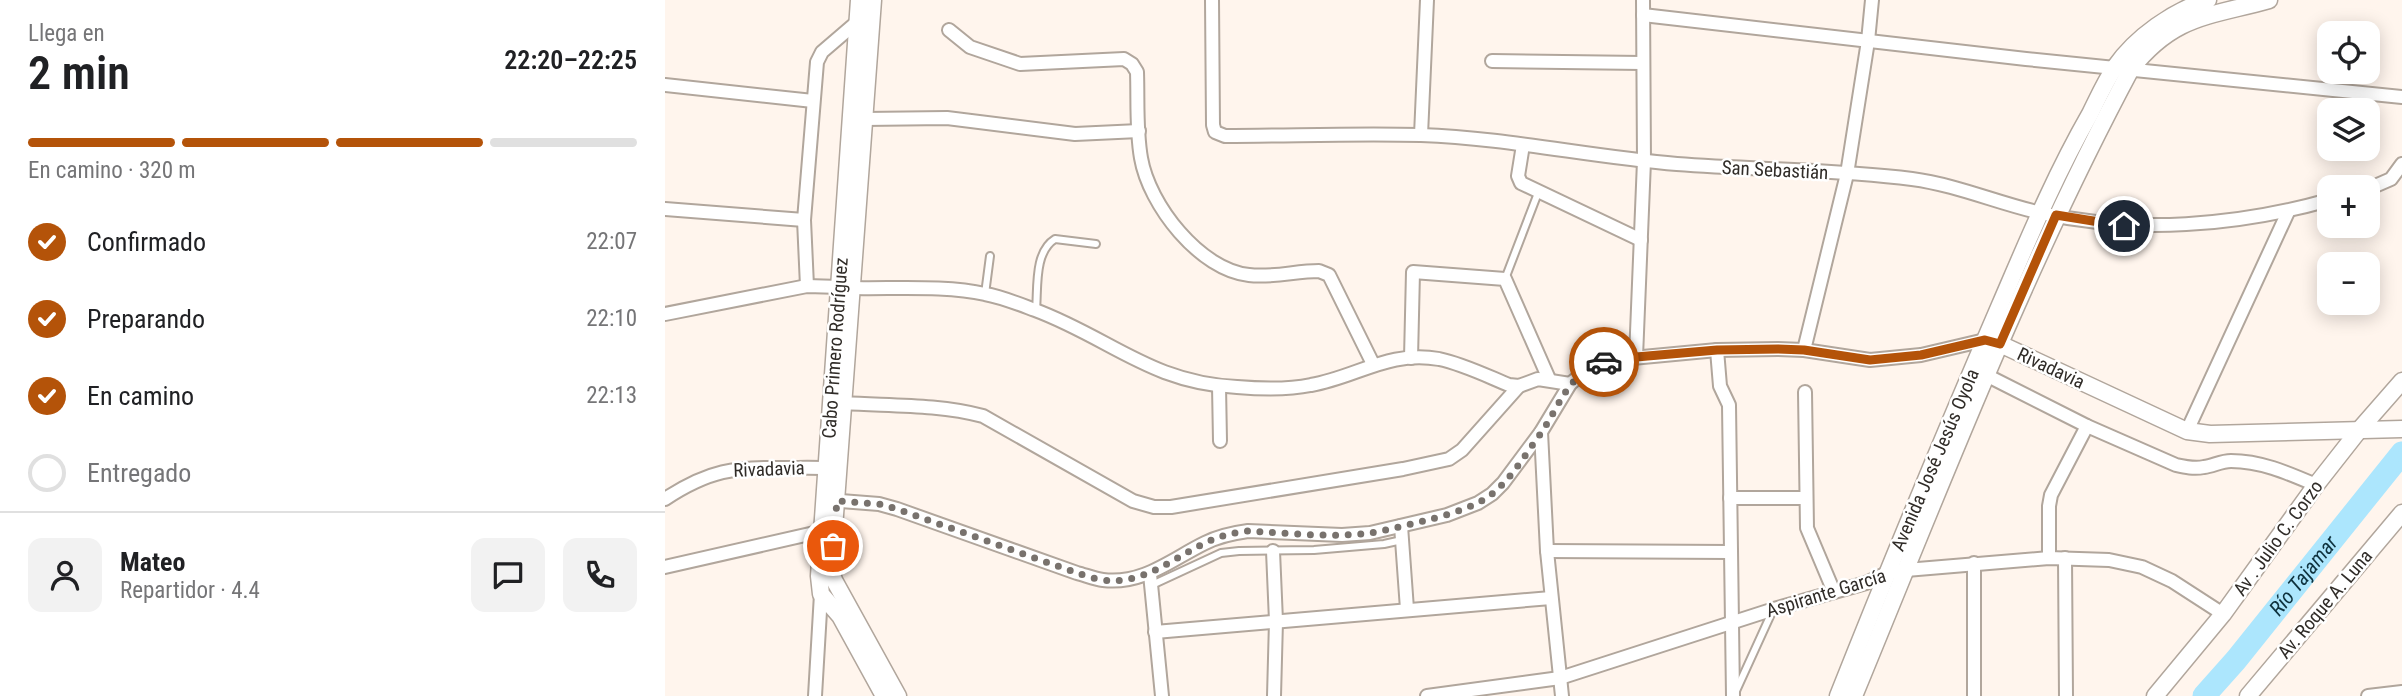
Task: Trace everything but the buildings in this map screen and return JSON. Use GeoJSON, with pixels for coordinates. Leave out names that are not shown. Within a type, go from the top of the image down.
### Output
{"type":"FeatureCollection","features":[{"type":"Feature","properties":{"kind":"street","name":"Cabo Primero Rodríguez"},"geometry":{"type":"LineString","coordinates":[[833,469],[844,403],[846,287],[859,0]]}},
{"type":"Feature","properties":{"kind":"street","name":"Cabo Primero Rodríguez"},"geometry":{"type":"LineString","coordinates":[[873,0],[864,119],[846,287],[830,500],[831,569],[834,580],[898,696]]}},
{"type":"Feature","properties":{"kind":"street","name":"San Sebastián"},"geometry":{"type":"LineString","coordinates":[[1212,0],[1213,125],[1215,132],[1225,136],[1421,135],[1644,161],[1911,179],[1955,187],[2048,214],[2124,226],[2170,225],[2288,212],[2317,204]]}},
{"type":"Feature","properties":{"kind":"street"},"geometry":{"type":"LineString","coordinates":[[1421,135],[1427,0]]}},
{"type":"Feature","properties":{"kind":"street"},"geometry":{"type":"LineString","coordinates":[[1636,357],[1644,161],[1643,0]]}},
{"type":"Feature","properties":{"kind":"street"},"geometry":{"type":"LineString","coordinates":[[1804,350],[1847,174],[1872,0]]}},
{"type":"Feature","properties":{"kind":"street"},"geometry":{"type":"LineString","coordinates":[[830,500],[879,504],[897,509],[1077,573],[1104,580],[1150,580],[1204,543],[1234,533],[1370,533],[1447,515],[1478,503],[1503,483],[1541,432],[1570,384],[1590,367],[1611,360],[1717,350],[1804,350],[1850,358],[1880,359],[1921,355],[1993,342],[2048,214],[2123,68],[2145,36],[2204,0]]}},
{"type":"Feature","properties":{"kind":"street"},"geometry":{"type":"LineString","coordinates":[[2123,68],[2166,33],[2186,22],[2269,0]]}},
{"type":"Feature","properties":{"kind":"street"},"geometry":{"type":"LineString","coordinates":[[1643,15],[2402,97]]}},
{"type":"Feature","properties":{"kind":"street"},"geometry":{"type":"LineString","coordinates":[[807,286],[804,220],[817,62],[822,52],[857,22]]}},
{"type":"Feature","properties":{"kind":"street"},"geometry":{"type":"LineString","coordinates":[[949,30],[970,47],[1020,64],[1123,59],[1132,64],[1137,72],[1141,159],[1148,183],[1177,229],[1213,262],[1232,271],[1249,275],[1319,271],[1329,275],[1373,364]]}},
{"type":"Feature","properties":{"kind":"street"},"geometry":{"type":"LineString","coordinates":[[1492,61],[1642,63]]}},
{"type":"Feature","properties":{"kind":"street"},"geometry":{"type":"LineString","coordinates":[[665,85],[813,101]]}},
{"type":"Feature","properties":{"kind":"street"},"geometry":{"type":"LineString","coordinates":[[864,119],[947,118],[1075,134],[1139,131]]}},
{"type":"Feature","properties":{"kind":"street"},"geometry":{"type":"LineString","coordinates":[[1523,145],[1518,176],[1521,183],[1641,240]]}},
{"type":"Feature","properties":{"kind":"street"},"geometry":{"type":"LineString","coordinates":[[2380,184],[2391,179],[2402,164]]}},
{"type":"Feature","properties":{"kind":"street"},"geometry":{"type":"LineString","coordinates":[[665,209],[804,220]]}},
{"type":"Feature","properties":{"kind":"street"},"geometry":{"type":"LineString","coordinates":[[2187,431],[2288,212]]}},
{"type":"Feature","properties":{"kind":"street"},"geometry":{"type":"LineString","coordinates":[[1411,358],[1413,272],[1505,279],[1549,379]]}},
{"type":"Feature","properties":{"kind":"street"},"geometry":{"type":"LineString","coordinates":[[665,326],[671,313],[807,286],[960,291],[985,294],[1036,310],[1143,365],[1198,384],[1270,389],[1310,385],[1333,380],[1373,364],[1411,358],[1438,359],[1509,385],[1519,386],[1538,379],[1570,384]]}},
{"type":"Feature","properties":{"kind":"street","name":"Rivadavia"},"geometry":{"type":"LineString","coordinates":[[1993,342],[2187,431],[2210,434],[2402,429]]}},
{"type":"Feature","properties":{"kind":"street","name":"Avenida José Jesús Oyola"},"geometry":{"type":"LineString","coordinates":[[1854,696],[1986,375],[1993,342]]}},
{"type":"Feature","properties":{"kind":"street","name":"Avenida José Jesús Oyola"},"geometry":{"type":"LineString","coordinates":[[1838,696],[1887,573],[1993,342]]}},
{"type":"Feature","properties":{"kind":"street"},"geometry":{"type":"LineString","coordinates":[[1717,350],[1720,387],[1729,405],[1733,696]]}},
{"type":"Feature","properties":{"kind":"street"},"geometry":{"type":"LineString","coordinates":[[1986,375],[2087,426],[2176,465],[2192,468],[2226,461],[2244,461],[2278,468],[2316,485]]}},
{"type":"Feature","properties":{"kind":"street","name":"Av . Julio C. Corzo"},"geometry":{"type":"LineString","coordinates":[[2155,696],[2223,614],[2360,429],[2402,382]]}},
{"type":"Feature","properties":{"kind":"street"},"geometry":{"type":"LineString","coordinates":[[1219,386],[1220,441]]}},
{"type":"Feature","properties":{"kind":"street"},"geometry":{"type":"LineString","coordinates":[[844,403],[963,410],[983,416],[1133,501],[1154,507],[1171,507],[1449,459],[1462,450],[1519,386]]}},
{"type":"Feature","properties":{"kind":"street"},"geometry":{"type":"LineString","coordinates":[[1805,392],[1807,528],[1835,592]]}},
{"type":"Feature","properties":{"kind":"street"},"geometry":{"type":"LineString","coordinates":[[2049,558],[2051,495],[2087,426]]}},
{"type":"Feature","properties":{"kind":"street"},"geometry":{"type":"LineString","coordinates":[[1541,432],[1547,551],[1562,696]]}},
{"type":"Feature","properties":{"kind":"street","name":"Rivadavia"},"geometry":{"type":"LineString","coordinates":[[665,499],[687,485],[730,469],[833,469]]}},
{"type":"Feature","properties":{"kind":"street"},"geometry":{"type":"LineString","coordinates":[[1730,498],[1806,498]]}},
{"type":"Feature","properties":{"kind":"street","name":"Cabo Primero Rodríguez"},"geometry":{"type":"LineString","coordinates":[[815,696],[821,594],[819,576],[823,531],[830,500]]}},
{"type":"Feature","properties":{"kind":"street","name":"Av. Roque A. Luna"},"geometry":{"type":"LineString","coordinates":[[2248,696],[2402,513]]}},
{"type":"Feature","properties":{"kind":"street"},"geometry":{"type":"LineString","coordinates":[[1401,526],[1407,609]]}},
{"type":"Feature","properties":{"kind":"street"},"geometry":{"type":"LineString","coordinates":[[665,567],[823,531]]}},
{"type":"Feature","properties":{"kind":"street"},"geometry":{"type":"LineString","coordinates":[[1273,551],[1275,696]]}},
{"type":"Feature","properties":{"kind":"street"},"geometry":{"type":"LineString","coordinates":[[1547,551],[1731,552]]}},
{"type":"Feature","properties":{"kind":"street","name":"Aspirante García"},"geometry":{"type":"LineString","coordinates":[[1427,696],[1560,678],[1773,609],[1866,583],[1887,573],[1906,570],[2049,558],[2109,560],[2142,567],[2172,581],[2223,614]]}},
{"type":"Feature","properties":{"kind":"street"},"geometry":{"type":"LineString","coordinates":[[2065,558],[2066,696]]}},
{"type":"Feature","properties":{"kind":"street"},"geometry":{"type":"LineString","coordinates":[[1974,563],[1974,696]]}},
{"type":"Feature","properties":{"kind":"street"},"geometry":{"type":"LineString","coordinates":[[1150,580],[1162,696]]}},
{"type":"Feature","properties":{"kind":"street"},"geometry":{"type":"LineString","coordinates":[[821,594],[840,616],[884,696]]}},
{"type":"Feature","properties":{"kind":"street"},"geometry":{"type":"LineString","coordinates":[[1155,632],[1551,598]]}},
{"type":"Feature","properties":{"kind":"street"},"geometry":{"type":"LineString","coordinates":[[2368,696],[2402,692]]}},
{"type":"Feature","properties":{"kind":"lane"},"geometry":{"type":"LineString","coordinates":[[1505,279],[1538,192]]}},
{"type":"Feature","properties":{"kind":"lane"},"geometry":{"type":"LineString","coordinates":[[1036,310],[1042,254],[1046,244],[1055,239],[1095,244]]}},
{"type":"Feature","properties":{"kind":"lane"},"geometry":{"type":"LineString","coordinates":[[985,294],[990,256]]}},
{"type":"Feature","properties":{"kind":"lane"},"geometry":{"type":"LineString","coordinates":[[1150,580],[1221,553],[1314,550],[1402,540]]}},
{"type":"Feature","properties":{"kind":"lane"},"geometry":{"type":"LineString","coordinates":[[1733,696],[1773,609]]}},
{"type":"Feature","properties":{"kind":"waterway","name":"Río Tajamar"},"geometry":{"type":"LineString","coordinates":[[2204,696],[2402,453]]}},
{"type":"Feature","properties":{"kind":"way so far"},"geometry":{"type":"LineString","coordinates":[[833,546],[837,501],[879,504],[897,509],[1077,573],[1104,580],[1125,580],[1150,574],[1204,543],[1234,533],[1248,531],[1342,535],[1370,533],[1401,526],[1447,515],[1478,503],[1492,494],[1541,432],[1570,384],[1590,367],[1604,362]]}},
{"type":"Feature","properties":{"kind":"route"},"geometry":{"type":"LineString","coordinates":[[1604,362],[1717,350],[1778,349],[1870,360],[1921,355],[1985,340],[2000,344],[2056,215],[2124,226]]}}]}
